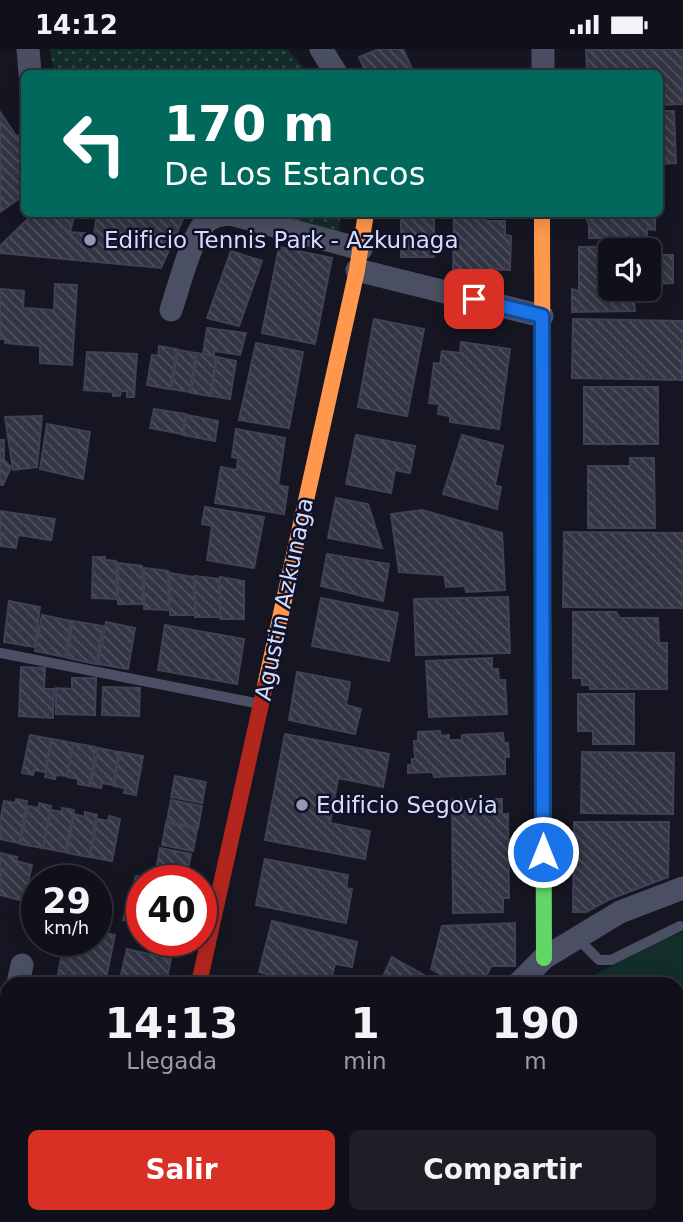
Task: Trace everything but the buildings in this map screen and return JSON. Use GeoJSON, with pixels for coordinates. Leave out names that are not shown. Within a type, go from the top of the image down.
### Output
{"type":"FeatureCollection","features":[{"type":"Feature","properties":{"kind":"street"},"geometry":{"type":"LineString","coordinates":[[28,49],[30,70]]}},
{"type":"Feature","properties":{"kind":"street"},"geometry":{"type":"LineString","coordinates":[[321,49],[334,70]]}},
{"type":"Feature","properties":{"kind":"street"},"geometry":{"type":"LineString","coordinates":[[543,49],[543,70]]}},
{"type":"Feature","properties":{"kind":"street"},"geometry":{"type":"LineString","coordinates":[[171,310],[197,235],[205,223],[214,217]]}},
{"type":"Feature","properties":{"kind":"street"},"geometry":{"type":"LineString","coordinates":[[239,217],[359,259],[542,316]]}},
{"type":"Feature","properties":{"kind":"street","name":"Agustin Azkunaga"},"geometry":{"type":"LineString","coordinates":[[200,977],[359,259],[365,217]]}},
{"type":"Feature","properties":{"kind":"street"},"geometry":{"type":"LineString","coordinates":[[542,217],[544,958]]}},
{"type":"Feature","properties":{"kind":"street"},"geometry":{"type":"LineString","coordinates":[[525,977],[544,958],[620,912],[683,888]]}},
{"type":"Feature","properties":{"kind":"lane"},"geometry":{"type":"LineString","coordinates":[[1,653],[261,704]]}},
{"type":"Feature","properties":{"kind":"lane"},"geometry":{"type":"LineString","coordinates":[[577,938],[599,960],[611,961],[680,926]]}},
{"type":"Feature","properties":{"kind":"green space"},"geometry":{"type":"Polygon","coordinates":[[[50,49],[287,49],[306,70],[54,70],[50,49]]]}},
{"type":"Feature","properties":{"kind":"green space"},"geometry":{"type":"Polygon","coordinates":[[[282,217],[340,217],[339,232],[282,217]]]}},
{"type":"Feature","properties":{"kind":"green space"},"geometry":{"type":"Polygon","coordinates":[[[683,932],[683,977],[590,977],[660,940],[683,932]]]}},
{"type":"Feature","properties":{"kind":"traffic: fast"},"geometry":{"type":"LineString","coordinates":[[543,607],[544,958]]}},
{"type":"Feature","properties":{"kind":"traffic: slow"},"geometry":{"type":"LineString","coordinates":[[265,686],[357,270],[365,217]]}},
{"type":"Feature","properties":{"kind":"traffic: slow"},"geometry":{"type":"LineString","coordinates":[[542,217],[543,607]]}},
{"type":"Feature","properties":{"kind":"traffic: jam"},"geometry":{"type":"LineString","coordinates":[[200,977],[265,686]]}},
{"type":"Feature","properties":{"kind":"place","name":"Edificio Tennis Park - Azkunaga"},"geometry":{"type":"Point","coordinates":[90,240]}},
{"type":"Feature","properties":{"kind":"place","name":"Edificio Segovia"},"geometry":{"type":"Point","coordinates":[302,805]}},
{"type":"Feature","properties":{"kind":"route"},"geometry":{"type":"LineString","coordinates":[[474,299],[542,316],[543,852]]}}]}
